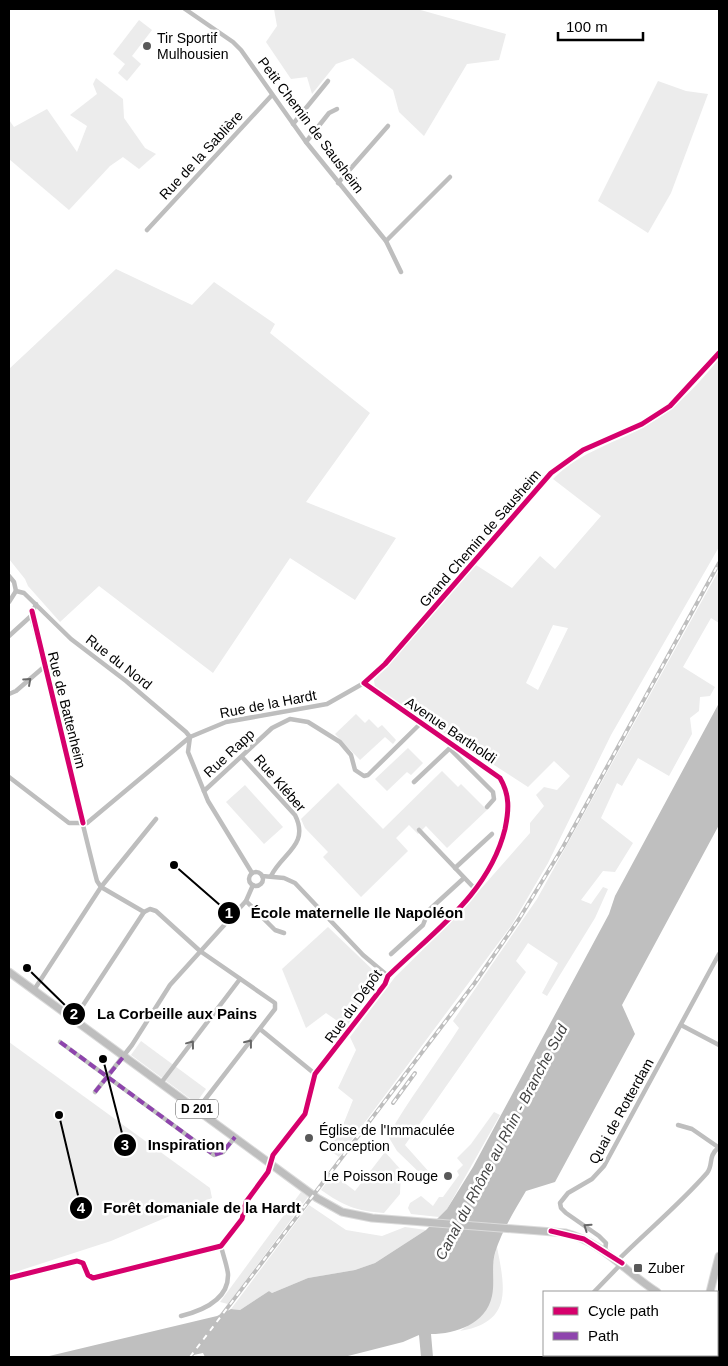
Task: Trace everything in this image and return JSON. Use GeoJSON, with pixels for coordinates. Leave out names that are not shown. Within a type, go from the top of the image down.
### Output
{"type":"FeatureCollection","features":[{"type":"Feature","properties":{"kind":"main road","name":"D 201"},"geometry":{"type":"LineString","coordinates":[[9,972],[307,1190],[342,1212],[362,1217],[566,1233],[584,1239],[606,1251],[654,1291]]}},
{"type":"Feature","properties":{"kind":"main road"},"geometry":{"type":"LineString","coordinates":[[710,1291],[719,1256]]}},
{"type":"Feature","properties":{"kind":"street","name":"Petit Chemin de Sausheim"},"geometry":{"type":"LineString","coordinates":[[185,9],[233,42],[248,59],[306,142],[386,241],[401,272]]}},
{"type":"Feature","properties":{"kind":"street"},"geometry":{"type":"LineString","coordinates":[[293,124],[328,81]]}},
{"type":"Feature","properties":{"kind":"street","name":"Rue de la Sablière"},"geometry":{"type":"LineString","coordinates":[[147,230],[272,95]]}},
{"type":"Feature","properties":{"kind":"street"},"geometry":{"type":"LineString","coordinates":[[306,142],[328,114],[337,109]]}},
{"type":"Feature","properties":{"kind":"street"},"geometry":{"type":"LineString","coordinates":[[338,183],[388,126]]}},
{"type":"Feature","properties":{"kind":"street"},"geometry":{"type":"LineString","coordinates":[[386,241],[450,177]]}},
{"type":"Feature","properties":{"kind":"street","name":"Grand Chemin de Sausheim"},"geometry":{"type":"LineString","coordinates":[[364,683],[385,664],[551,474],[583,450],[642,424],[670,406],[719,353]]}},
{"type":"Feature","properties":{"kind":"street"},"geometry":{"type":"LineString","coordinates":[[9,576],[14,582],[16,591],[9,602]]}},
{"type":"Feature","properties":{"kind":"street"},"geometry":{"type":"LineString","coordinates":[[9,636],[31,616],[36,604],[24,593],[16,591]]}},
{"type":"Feature","properties":{"kind":"street","name":"Rue du Nord"},"geometry":{"type":"LineString","coordinates":[[36,604],[71,639],[126,680],[190,737]]}},
{"type":"Feature","properties":{"kind":"street","name":"Rue de Battenheim"},"geometry":{"type":"LineString","coordinates":[[31,616],[101,887]]}},
{"type":"Feature","properties":{"kind":"street"},"geometry":{"type":"LineString","coordinates":[[9,694],[16,691],[45,666]]}},
{"type":"Feature","properties":{"kind":"street","name":"Avenue Bartholdi"},"geometry":{"type":"LineString","coordinates":[[364,683],[421,723],[451,747],[500,778],[506,788],[509,801],[508,817],[491,870],[476,890]]}},
{"type":"Feature","properties":{"kind":"street","name":"Rue de la Hardt"},"geometry":{"type":"LineString","coordinates":[[83,823],[92,821],[190,737],[226,722],[320,706],[364,683]]}},
{"type":"Feature","properties":{"kind":"street","name":"Rue Rapp"},"geometry":{"type":"LineString","coordinates":[[204,792],[272,728],[282,722],[300,719],[323,730],[351,755],[355,770],[364,776],[368,775],[421,723]]}},
{"type":"Feature","properties":{"kind":"street"},"geometry":{"type":"LineString","coordinates":[[190,737],[188,752],[204,792],[216,818],[252,873]]}},
{"type":"Feature","properties":{"kind":"street"},"geometry":{"type":"LineString","coordinates":[[414,782],[451,747],[495,795],[494,799],[486,807]]}},
{"type":"Feature","properties":{"kind":"street"},"geometry":{"type":"LineString","coordinates":[[176,748],[188,752]]}},
{"type":"Feature","properties":{"kind":"street","name":"Rue Kléber"},"geometry":{"type":"LineString","coordinates":[[242,757],[295,815],[299,823],[300,833],[297,843],[271,876]]}},
{"type":"Feature","properties":{"kind":"street"},"geometry":{"type":"LineString","coordinates":[[480,778],[488,770]]}},
{"type":"Feature","properties":{"kind":"street"},"geometry":{"type":"LineString","coordinates":[[9,777],[69,823],[83,823]]}},
{"type":"Feature","properties":{"kind":"street"},"geometry":{"type":"LineString","coordinates":[[34,990],[101,887],[156,818]]}},
{"type":"Feature","properties":{"kind":"street"},"geometry":{"type":"LineString","coordinates":[[419,830],[476,890]]}},
{"type":"Feature","properties":{"kind":"street"},"geometry":{"type":"LineString","coordinates":[[455,868],[492,834]]}},
{"type":"Feature","properties":{"kind":"street"},"geometry":{"type":"LineString","coordinates":[[252,873],[258,872],[262,876],[271,876],[295,883],[363,955],[388,976]]}},
{"type":"Feature","properties":{"kind":"street"},"geometry":{"type":"LineString","coordinates":[[252,873],[249,879],[253,885]]}},
{"type":"Feature","properties":{"kind":"street"},"geometry":{"type":"LineString","coordinates":[[253,885],[261,884],[262,876]]}},
{"type":"Feature","properties":{"kind":"street"},"geometry":{"type":"LineString","coordinates":[[391,954],[423,925],[429,910],[464,878]]}},
{"type":"Feature","properties":{"kind":"street"},"geometry":{"type":"LineString","coordinates":[[95,1092],[124,1056],[170,985],[246,901],[253,885]]}},
{"type":"Feature","properties":{"kind":"street"},"geometry":{"type":"LineString","coordinates":[[101,887],[144,912]]}},
{"type":"Feature","properties":{"kind":"street","name":"Rue du Dépôt"},"geometry":{"type":"LineString","coordinates":[[315,1074],[385,984],[388,976],[476,890]]}},
{"type":"Feature","properties":{"kind":"street"},"geometry":{"type":"LineString","coordinates":[[246,901],[275,930],[284,933]]}},
{"type":"Feature","properties":{"kind":"street"},"geometry":{"type":"LineString","coordinates":[[74,1019],[144,912],[150,909],[156,911],[200,951],[275,1003],[275,1009],[197,1110]]}},
{"type":"Feature","properties":{"kind":"street","name":"Quai de Rotterdam"},"geometry":{"type":"LineString","coordinates":[[606,1251],[606,1243],[599,1236],[561,1208],[562,1198],[592,1180],[604,1166],[719,954]]}},
{"type":"Feature","properties":{"kind":"street"},"geometry":{"type":"LineString","coordinates":[[161,1083],[240,979]]}},
{"type":"Feature","properties":{"kind":"street"},"geometry":{"type":"LineString","coordinates":[[681,1025],[719,1045]]}},
{"type":"Feature","properties":{"kind":"street"},"geometry":{"type":"LineString","coordinates":[[9,1278],[77,1261],[83,1263],[88,1275],[93,1278],[222,1246],[242,1218],[246,1202],[268,1172],[273,1155],[305,1114],[315,1074],[260,1029]]}},
{"type":"Feature","properties":{"kind":"street"},"geometry":{"type":"LineString","coordinates":[[60,1042],[214,1155],[223,1152],[235,1137]]}},
{"type":"Feature","properties":{"kind":"street"},"geometry":{"type":"LineString","coordinates":[[595,1291],[620,1262],[708,1171],[711,1155],[719,1147],[692,1129],[678,1125]]}},
{"type":"Feature","properties":{"kind":"street"},"geometry":{"type":"LineString","coordinates":[[181,1316],[202,1311],[210,1306],[222,1290],[228,1274],[222,1246]]}},
{"type":"Feature","properties":{"kind":"shaded area"},"geometry":{"type":"Polygon","coordinates":[[[274,9],[417,9],[506,34],[499,60],[467,64],[424,136],[399,112],[393,90],[353,58],[336,64],[312,94],[307,77],[291,79],[266,42],[277,26],[274,9]]]}},
{"type":"Feature","properties":{"kind":"shaded area"},"geometry":{"type":"Polygon","coordinates":[[[139,20],[152,30],[132,56],[141,64],[127,81],[118,73],[125,64],[113,54],[139,20]]]}},
{"type":"Feature","properties":{"kind":"shaded area"},"geometry":{"type":"Polygon","coordinates":[[[96,78],[123,99],[124,118],[145,148],[156,154],[139,169],[123,157],[110,166],[69,210],[9,159],[9,120],[14,127],[47,109],[77,152],[87,126],[70,115],[97,94],[93,84],[96,78]]]}},
{"type":"Feature","properties":{"kind":"shaded area"},"geometry":{"type":"Polygon","coordinates":[[[658,81],[686,91],[708,94],[671,193],[648,233],[598,201],[658,81]]]}},
{"type":"Feature","properties":{"kind":"shaded area"},"geometry":{"type":"Polygon","coordinates":[[[116,269],[192,305],[214,282],[275,324],[270,333],[370,413],[306,502],[396,538],[355,600],[290,558],[213,673],[99,586],[60,622],[28,586],[25,579],[9,559],[9,369],[116,269]]]}},
{"type":"Feature","properties":{"kind":"shaded area"},"geometry":{"type":"Polygon","coordinates":[[[719,359],[719,547],[611,735],[548,863],[511,926],[339,1157],[329,1150],[343,1125],[353,1100],[338,1088],[356,1050],[350,1037],[395,977],[455,918],[530,833],[530,823],[544,806],[536,795],[544,787],[557,790],[570,776],[554,761],[528,787],[375,688],[374,680],[476,565],[512,588],[540,556],[555,569],[601,516],[553,479],[564,469],[587,454],[637,431],[659,418],[687,394],[719,359]],[[553,625],[526,683],[538,690],[568,628],[553,625]]]}},
{"type":"Feature","properties":{"kind":"shaded area"},"geometry":{"type":"Polygon","coordinates":[[[719,570],[719,623],[711,618],[683,667],[715,687],[710,696],[700,697],[699,711],[690,718],[692,734],[669,776],[638,758],[622,786],[617,783],[601,818],[633,843],[615,872],[603,871],[581,900],[591,904],[603,887],[608,889],[595,918],[547,996],[542,993],[558,963],[528,943],[516,961],[526,972],[405,1145],[430,1173],[426,1179],[397,1151],[388,1136],[459,1028],[453,1021],[537,899],[719,570]]]}},
{"type":"Feature","properties":{"kind":"shaded area"},"geometry":{"type":"Polygon","coordinates":[[[356,714],[365,723],[369,719],[378,728],[382,725],[396,740],[393,744],[385,737],[360,760],[335,734],[356,714]]]}},
{"type":"Feature","properties":{"kind":"shaded area"},"geometry":{"type":"Polygon","coordinates":[[[408,748],[423,763],[411,775],[407,772],[387,791],[375,779],[408,748]]]}},
{"type":"Feature","properties":{"kind":"shaded area"},"geometry":{"type":"Polygon","coordinates":[[[442,771],[458,787],[461,784],[487,810],[447,848],[426,826],[418,834],[409,825],[396,838],[408,851],[361,897],[323,857],[328,852],[305,828],[301,819],[338,783],[383,829],[442,771]]]}},
{"type":"Feature","properties":{"kind":"shaded area"},"geometry":{"type":"Polygon","coordinates":[[[245,785],[283,827],[264,844],[226,802],[245,785]]]}},
{"type":"Feature","properties":{"kind":"shaded area"},"geometry":{"type":"Polygon","coordinates":[[[328,927],[376,973],[377,983],[346,1027],[326,1013],[306,1028],[282,969],[328,927]]]}},
{"type":"Feature","properties":{"kind":"shaded area"},"geometry":{"type":"Polygon","coordinates":[[[141,1041],[206,1089],[196,1103],[131,1055],[141,1041]]]}},
{"type":"Feature","properties":{"kind":"shaded area"},"geometry":{"type":"Polygon","coordinates":[[[9,1042],[210,1188],[212,1198],[111,1241],[9,1274],[9,1042]]]}},
{"type":"Feature","properties":{"kind":"shaded area"},"geometry":{"type":"Polygon","coordinates":[[[494,1112],[500,1115],[447,1209],[439,1217],[411,1214],[408,1208],[410,1203],[421,1196],[433,1206],[439,1197],[443,1197],[459,1175],[457,1171],[463,1165],[457,1158],[471,1144],[494,1112]]]}},
{"type":"Feature","properties":{"kind":"shaded area"},"geometry":{"type":"Polygon","coordinates":[[[385,1152],[401,1170],[400,1194],[384,1213],[351,1207],[321,1190],[333,1174],[355,1191],[385,1152]]]}},
{"type":"Feature","properties":{"kind":"shaded area"},"geometry":{"type":"Polygon","coordinates":[[[301,1192],[308,1197],[228,1304],[220,1302],[301,1192]]]}},
{"type":"Feature","properties":{"kind":"shaded area"},"geometry":{"type":"Polygon","coordinates":[[[309,1205],[346,1230],[382,1236],[405,1227],[426,1230],[375,1263],[355,1270],[308,1278],[272,1293],[269,1291],[240,1310],[231,1309],[309,1205]]]}},
{"type":"Feature","properties":{"kind":"shaded area"},"geometry":{"type":"Polygon","coordinates":[[[497,1247],[503,1289],[497,1311],[489,1320],[460,1331],[483,1311],[488,1302],[493,1261],[497,1247]]]}},
{"type":"Feature","properties":{"kind":"water","name":"Canal du Rhône au Rhin - Branche Sud"},"geometry":{"type":"Polygon","coordinates":[[[719,703],[719,825],[622,1005],[635,1034],[555,1182],[526,1191],[513,1213],[494,1258],[492,1296],[489,1306],[477,1320],[469,1326],[460,1329],[441,1334],[431,1334],[433,1357],[421,1357],[419,1335],[403,1342],[344,1357],[205,1357],[203,1353],[184,1357],[45,1357],[217,1316],[231,1309],[240,1310],[269,1291],[272,1293],[308,1278],[355,1270],[375,1263],[426,1230],[447,1209],[473,1167],[609,914],[615,896],[719,703]]]}},
{"type":"Feature","properties":{"kind":"railway"},"geometry":{"type":"LineString","coordinates":[[190,1357],[474,984],[519,919],[563,847],[719,563]]}},
{"type":"Feature","properties":{"kind":"railway"},"geometry":{"type":"LineString","coordinates":[[393,1103],[415,1073]]}},
{"type":"Feature","properties":{"kind":"marked path"},"geometry":{"type":"LineString","coordinates":[[60,1042],[214,1155],[223,1152],[235,1137]]}},
{"type":"Feature","properties":{"kind":"marked path"},"geometry":{"type":"LineString","coordinates":[[95,1092],[124,1056]]}},
{"type":"Feature","properties":{"kind":"cycle path"},"geometry":{"type":"LineString","coordinates":[[9,1278],[77,1261],[83,1263],[88,1275],[93,1278],[221,1246],[242,1219],[246,1202],[268,1172],[273,1155],[305,1114],[315,1074],[385,984],[388,976],[441,927],[473,892],[497,852],[505,829],[508,803],[506,790],[500,778],[364,683],[385,664],[551,473],[583,450],[642,424],[670,406],[719,353]]}},
{"type":"Feature","properties":{"kind":"cycle path"},"geometry":{"type":"LineString","coordinates":[[32,611],[83,823]]}},
{"type":"Feature","properties":{"kind":"cycle path"},"geometry":{"type":"LineString","coordinates":[[551,1231],[584,1239],[622,1263]]}},
{"type":"Feature","properties":{"kind":"place","name":"Tir Sportif Mulhousien"},"geometry":{"type":"Point","coordinates":[147,46]}},
{"type":"Feature","properties":{"kind":"place","name":"École maternelle Ile Napoléon"},"geometry":{"type":"Point","coordinates":[174,865]}},
{"type":"Feature","properties":{"kind":"place","name":"La Corbeille aux Pains"},"geometry":{"type":"Point","coordinates":[27,968]}},
{"type":"Feature","properties":{"kind":"place","name":"Inspiration"},"geometry":{"type":"Point","coordinates":[103,1059]}},
{"type":"Feature","properties":{"kind":"place","name":"Forêt domaniale de la Hardt"},"geometry":{"type":"Point","coordinates":[59,1115]}},
{"type":"Feature","properties":{"kind":"place","name":"Église de l'Immaculée Conception"},"geometry":{"type":"Point","coordinates":[309,1138]}},
{"type":"Feature","properties":{"kind":"place","name":"Le Poisson Rouge"},"geometry":{"type":"Point","coordinates":[448,1176]}},
{"type":"Feature","properties":{"kind":"place","name":"Zuber"},"geometry":{"type":"Point","coordinates":[638,1268]}}]}
